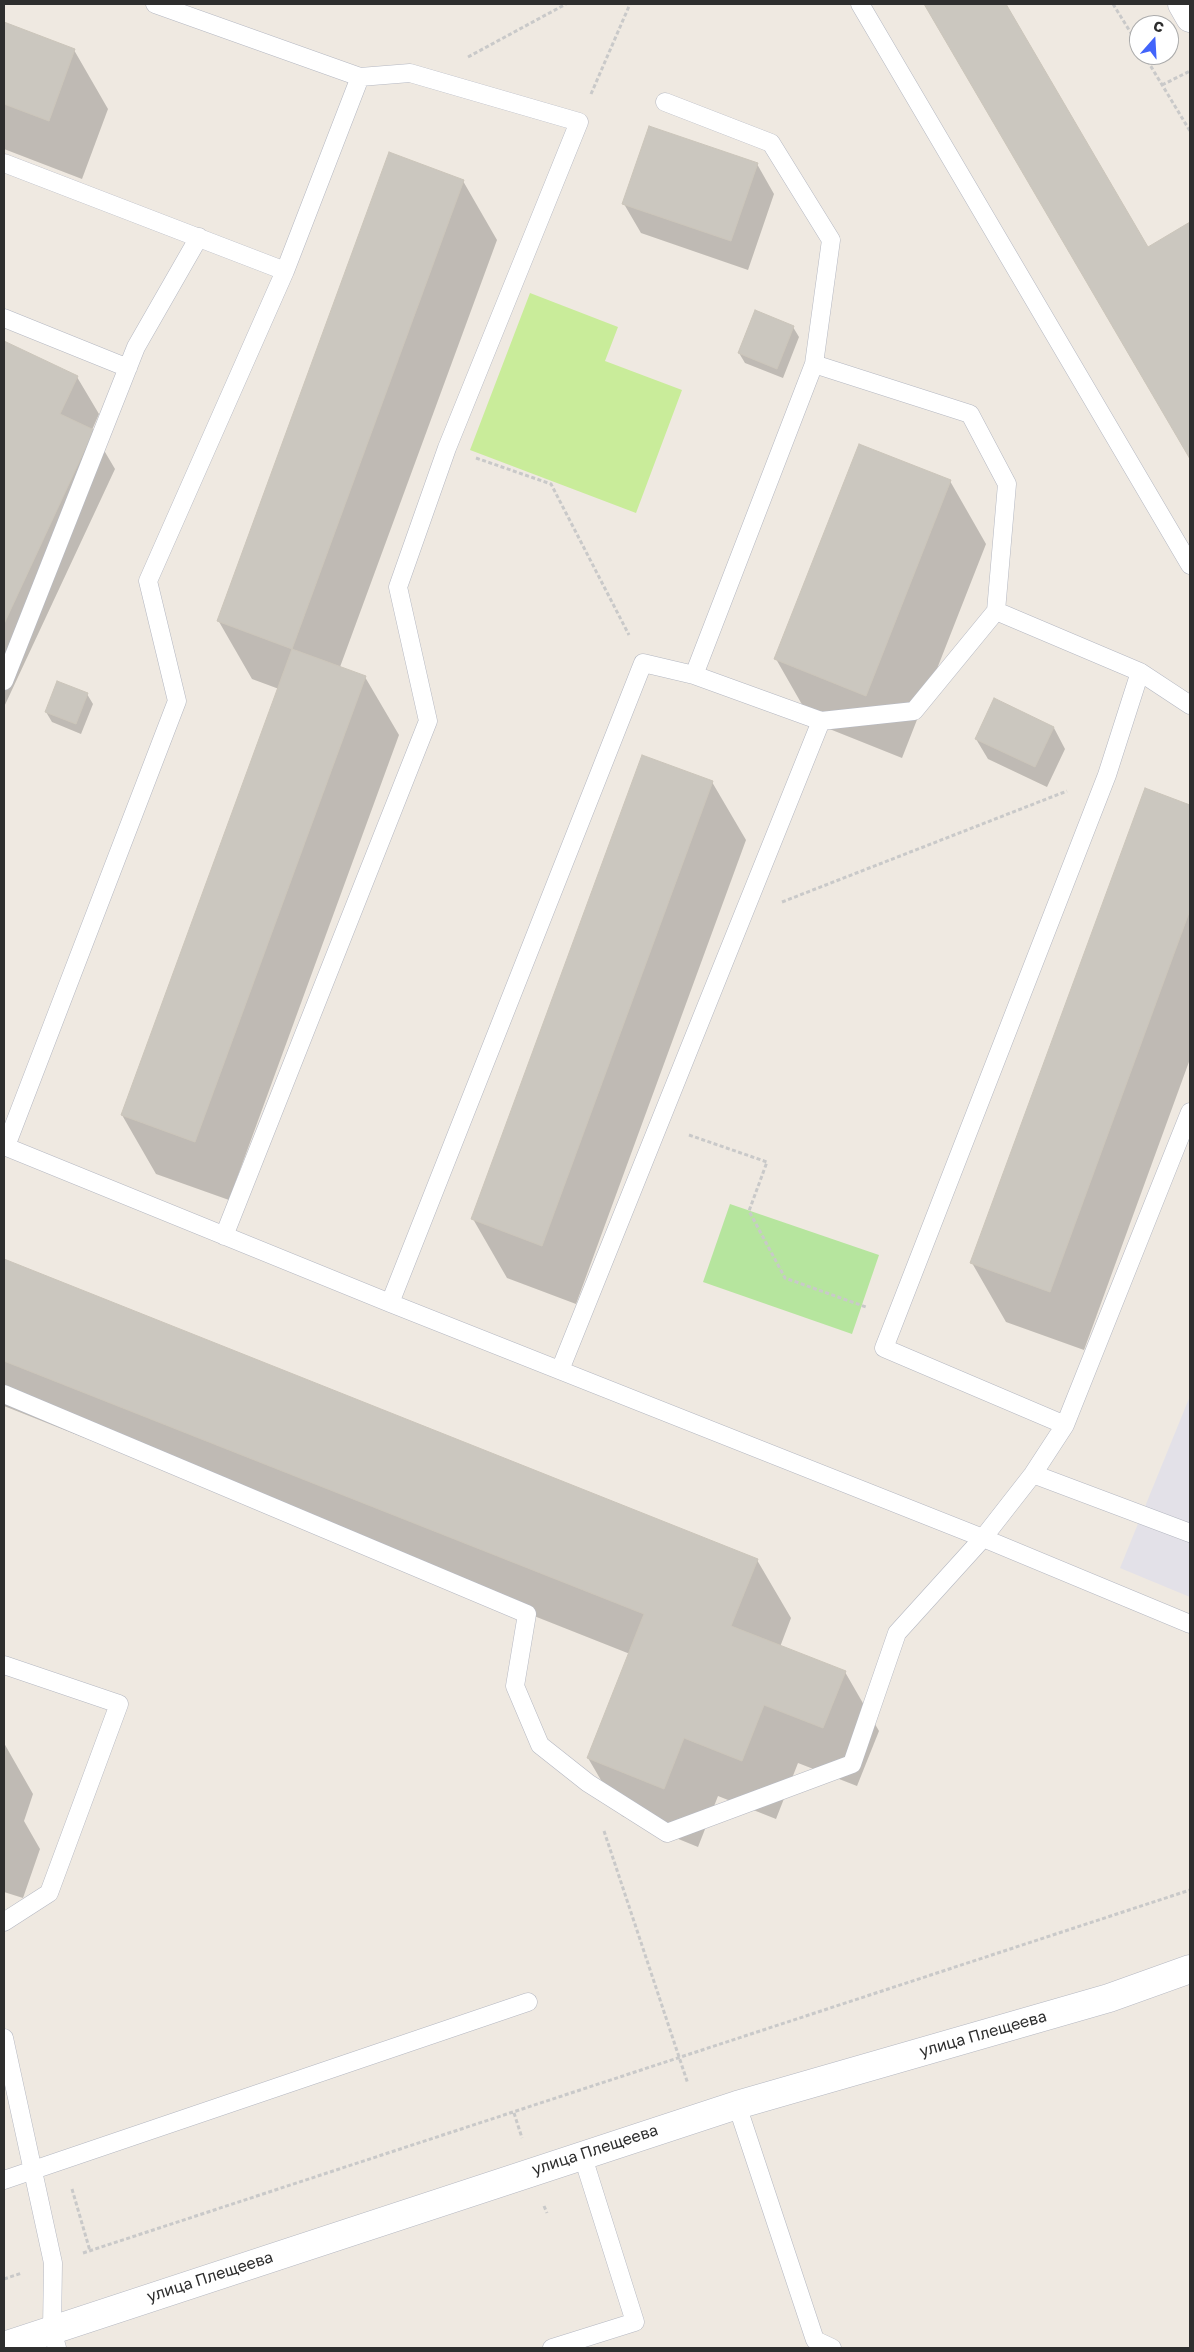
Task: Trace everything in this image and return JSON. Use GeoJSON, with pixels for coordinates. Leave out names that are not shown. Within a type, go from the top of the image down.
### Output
{"type":"FeatureCollection","features":[{"type":"Feature","properties":{"kind":"main road"},"geometry":{"type":"LineString","coordinates":[[1182,4],[1190,18]]}},
{"type":"Feature","properties":{"kind":"main road","name":"улица Плещеева"},"geometry":{"type":"LineString","coordinates":[[4,2346],[54,2339],[582,2154],[737,2104],[1109,1998],[1190,1969]]}},
{"type":"Feature","properties":{"kind":"lane"},"geometry":{"type":"LineString","coordinates":[[155,4],[360,77],[410,73],[579,122],[448,448],[398,587],[428,721],[224,1236]]}},
{"type":"Feature","properties":{"kind":"lane"},"geometry":{"type":"LineString","coordinates":[[860,4],[1190,565]]}},
{"type":"Feature","properties":{"kind":"lane"},"geometry":{"type":"LineString","coordinates":[[360,77],[285,271],[148,581],[177,700],[5,1146],[390,1303],[983,1538],[1190,1624]]}},
{"type":"Feature","properties":{"kind":"lane"},"geometry":{"type":"LineString","coordinates":[[665,102],[771,143],[831,240],[814,364],[694,676]]}},
{"type":"Feature","properties":{"kind":"lane"},"geometry":{"type":"LineString","coordinates":[[4,163],[285,271]]}},
{"type":"Feature","properties":{"kind":"lane"},"geometry":{"type":"LineString","coordinates":[[4,681],[136,347],[199,237]]}},
{"type":"Feature","properties":{"kind":"lane"},"geometry":{"type":"LineString","coordinates":[[4,318],[128,368]]}},
{"type":"Feature","properties":{"kind":"lane"},"geometry":{"type":"LineString","coordinates":[[390,1303],[643,663],[694,676],[821,720],[914,711],[996,611],[1007,484],[970,414],[814,364]]}},
{"type":"Feature","properties":{"kind":"lane"},"geometry":{"type":"LineString","coordinates":[[996,611],[1140,672],[1190,705]]}},
{"type":"Feature","properties":{"kind":"lane"},"geometry":{"type":"LineString","coordinates":[[1066,1425],[884,1348],[1107,775],[1140,672]]}},
{"type":"Feature","properties":{"kind":"lane"},"geometry":{"type":"LineString","coordinates":[[560,1370],[657,1124],[821,720]]}},
{"type":"Feature","properties":{"kind":"lane"},"geometry":{"type":"LineString","coordinates":[[4,1394],[527,1614],[515,1686],[540,1745],[588,1783],[667,1833],[852,1764],[897,1633],[983,1538],[1033,1474],[1066,1425],[1190,1112]]}},
{"type":"Feature","properties":{"kind":"lane"},"geometry":{"type":"LineString","coordinates":[[1033,1474],[1190,1533]]}},
{"type":"Feature","properties":{"kind":"lane"},"geometry":{"type":"LineString","coordinates":[[4,1665],[119,1704],[49,1893],[4,1922]]}},
{"type":"Feature","properties":{"kind":"lane"},"geometry":{"type":"LineString","coordinates":[[4,2180],[528,2002]]}},
{"type":"Feature","properties":{"kind":"lane"},"geometry":{"type":"LineString","coordinates":[[4,2038],[53,2263],[54,2339]]}},
{"type":"Feature","properties":{"kind":"lane"},"geometry":{"type":"LineString","coordinates":[[737,2104],[815,2340],[832,2348]]}},
{"type":"Feature","properties":{"kind":"lane"},"geometry":{"type":"LineString","coordinates":[[552,2348],[636,2322],[582,2154]]}},
{"type":"Feature","properties":{"kind":"path"},"geometry":{"type":"LineString","coordinates":[[429,78],[566,4]]}},
{"type":"Feature","properties":{"kind":"path"},"geometry":{"type":"LineString","coordinates":[[579,122],[630,4]]}},
{"type":"Feature","properties":{"kind":"path"},"geometry":{"type":"LineString","coordinates":[[1113,4],[1129,30]]}},
{"type":"Feature","properties":{"kind":"path"},"geometry":{"type":"LineString","coordinates":[[1150,65],[1190,131]]}},
{"type":"Feature","properties":{"kind":"path"},"geometry":{"type":"LineString","coordinates":[[1162,85],[1190,71]]}},
{"type":"Feature","properties":{"kind":"path"},"geometry":{"type":"LineString","coordinates":[[448,448],[551,484],[643,663]]}},
{"type":"Feature","properties":{"kind":"path"},"geometry":{"type":"LineString","coordinates":[[742,918],[1107,775]]}},
{"type":"Feature","properties":{"kind":"path"},"geometry":{"type":"LineString","coordinates":[[657,1124],[767,1162],[749,1211],[786,1278],[863,1306]]}},
{"type":"Feature","properties":{"kind":"path"},"geometry":{"type":"LineString","coordinates":[[588,1783],[681,2058],[698,2117]]}},
{"type":"Feature","properties":{"kind":"path"},"geometry":{"type":"LineString","coordinates":[[4,2279],[1190,1890]]}},
{"type":"Feature","properties":{"kind":"shaded area"},"geometry":{"type":"Polygon","coordinates":[[[1190,1396],[1190,1597],[1120,1568],[1190,1396]]]}},
{"type":"Feature","properties":{"kind":"green space"},"geometry":{"type":"Polygon","coordinates":[[[530,293],[618,327],[605,361],[682,390],[636,513],[470,450],[530,293]]]}},
{"type":"Feature","properties":{"kind":"green space"},"geometry":{"type":"Polygon","coordinates":[[[730,1204],[879,1255],[852,1334],[703,1282],[730,1204]]]}},
{"type":"Feature","properties":{"kind":"building"},"geometry":{"type":"Polygon","coordinates":[[[924,4],[1006,4],[1148,247],[1190,222],[1190,459],[924,4]]]}},
{"type":"Feature","properties":{"kind":"building"},"geometry":{"type":"Polygon","coordinates":[[[4,22],[75,49],[49,121],[4,104],[4,22]]]}},
{"type":"Feature","properties":{"kind":"building"},"geometry":{"type":"Polygon","coordinates":[[[649,126],[758,163],[731,241],[622,204],[649,126]]]}},
{"type":"Feature","properties":{"kind":"building"},"geometry":{"type":"Polygon","coordinates":[[[389,152],[464,180],[292,649],[217,621],[389,152]]]}},
{"type":"Feature","properties":{"kind":"building"},"geometry":{"type":"Polygon","coordinates":[[[755,310],[794,326],[777,369],[738,353],[755,310]]]}},
{"type":"Feature","properties":{"kind":"building"},"geometry":{"type":"Polygon","coordinates":[[[4,341],[78,376],[60,414],[94,430],[4,624],[4,341]]]}},
{"type":"Feature","properties":{"kind":"building"},"geometry":{"type":"Polygon","coordinates":[[[859,444],[951,480],[866,696],[774,659],[859,444]]]}},
{"type":"Feature","properties":{"kind":"building"},"geometry":{"type":"Polygon","coordinates":[[[292,649],[366,676],[195,1142],[121,1115],[292,649]]]}},
{"type":"Feature","properties":{"kind":"building"},"geometry":{"type":"Polygon","coordinates":[[[57,681],[88,693],[76,724],[45,712],[57,681]]]}},
{"type":"Feature","properties":{"kind":"building"},"geometry":{"type":"Polygon","coordinates":[[[994,698],[1054,727],[1035,767],[975,739],[994,698]]]}},
{"type":"Feature","properties":{"kind":"building"},"geometry":{"type":"Polygon","coordinates":[[[642,755],[713,781],[542,1246],[471,1219],[642,755]]]}},
{"type":"Feature","properties":{"kind":"building"},"geometry":{"type":"Polygon","coordinates":[[[1145,788],[1190,805],[1190,910],[1050,1292],[970,1263],[1145,788]]]}},
{"type":"Feature","properties":{"kind":"building"},"geometry":{"type":"Polygon","coordinates":[[[4,1259],[758,1559],[731,1626],[846,1671],[823,1728],[764,1705],[742,1761],[684,1738],[664,1789],[587,1758],[644,1614],[4,1361],[4,1259]]]}}]}
